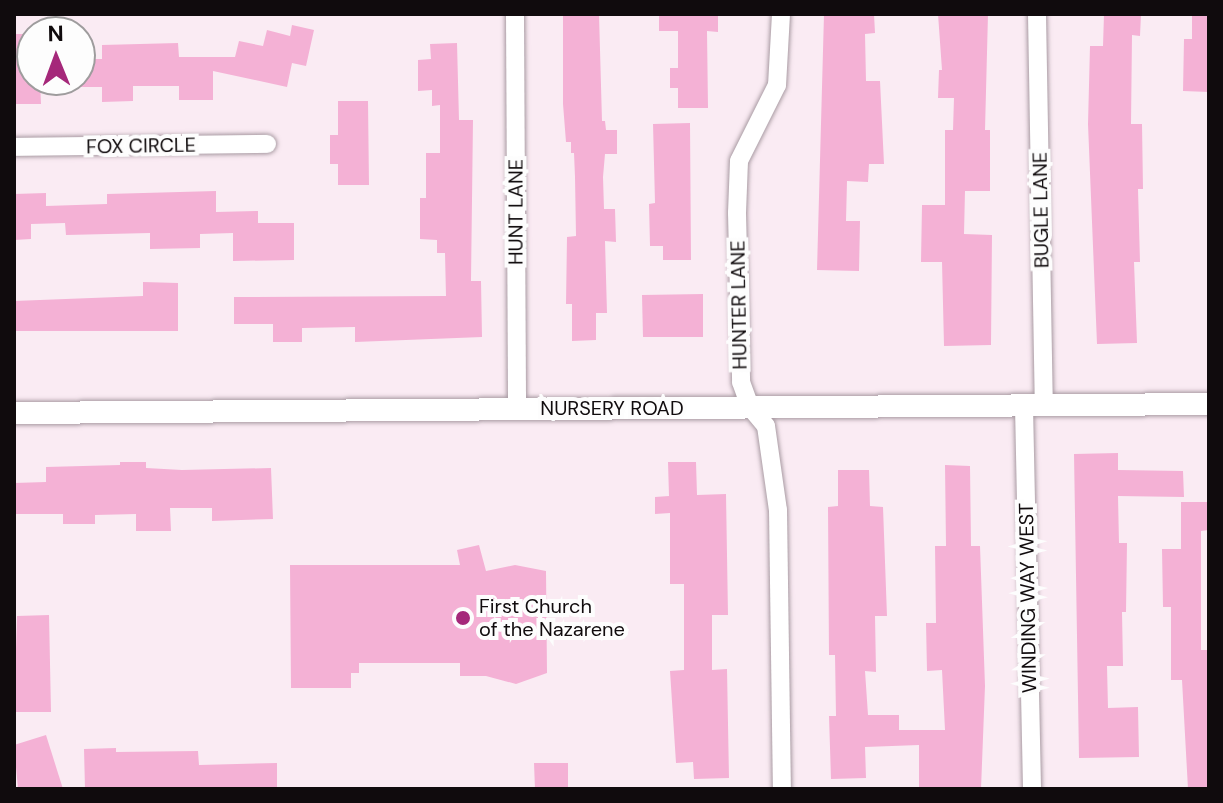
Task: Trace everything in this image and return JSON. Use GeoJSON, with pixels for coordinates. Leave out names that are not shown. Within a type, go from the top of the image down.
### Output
{"type":"FeatureCollection","features":[{"type":"Feature","properties":{"kind":"street","name":"HUNT LANE"},"geometry":{"type":"LineString","coordinates":[[515,14],[517,409]]}},
{"type":"Feature","properties":{"kind":"street","name":"HUNTER LANE"},"geometry":{"type":"LineString","coordinates":[[781,14],[777,85],[739,161],[737,213],[741,382],[750,407],[766,426],[778,510],[782,789]]}},
{"type":"Feature","properties":{"kind":"street","name":"BUGLE LANE"},"geometry":{"type":"LineString","coordinates":[[1034,406],[1037,14]]}},
{"type":"Feature","properties":{"kind":"street","name":"FOX CIRCLE"},"geometry":{"type":"LineString","coordinates":[[14,147],[267,144]]}},
{"type":"Feature","properties":{"kind":"street","name":"NURSERY ROAD"},"geometry":{"type":"LineString","coordinates":[[14,413],[1209,404]]}},
{"type":"Feature","properties":{"kind":"street","name":"WINDING WAY WEST"},"geometry":{"type":"LineString","coordinates":[[1032,789],[1034,406]]}},
{"type":"Feature","properties":{"kind":"building"},"geometry":{"type":"Polygon","coordinates":[[[563,14],[599,14],[602,121],[605,121],[606,130],[617,130],[617,154],[605,154],[603,177],[604,209],[615,209],[616,242],[605,241],[607,313],[596,313],[596,340],[572,341],[572,304],[566,304],[567,237],[576,236],[574,153],[571,153],[571,142],[566,142],[563,104],[563,14]]]}},
{"type":"Feature","properties":{"kind":"building"},"geometry":{"type":"Polygon","coordinates":[[[659,14],[718,14],[718,32],[707,31],[708,108],[678,108],[678,88],[670,88],[670,68],[678,68],[678,31],[659,31],[659,14]]]}},
{"type":"Feature","properties":{"kind":"building"},"geometry":{"type":"Polygon","coordinates":[[[824,14],[874,14],[875,33],[865,34],[866,81],[880,81],[884,164],[869,164],[868,182],[847,181],[846,221],[860,221],[859,271],[817,270],[824,14]]]}},
{"type":"Feature","properties":{"kind":"building"},"geometry":{"type":"Polygon","coordinates":[[[938,14],[988,14],[985,130],[990,130],[990,191],[965,191],[964,234],[992,235],[991,345],[944,346],[942,262],[921,262],[922,205],[945,205],[945,130],[953,130],[954,98],[938,98],[939,70],[942,70],[938,14]]]}},
{"type":"Feature","properties":{"kind":"building"},"geometry":{"type":"Polygon","coordinates":[[[1104,14],[1141,14],[1140,36],[1132,35],[1131,124],[1142,124],[1143,189],[1138,189],[1140,262],[1134,262],[1137,343],[1097,344],[1088,124],[1090,46],[1103,46],[1104,14]]]}},
{"type":"Feature","properties":{"kind":"building"},"geometry":{"type":"Polygon","coordinates":[[[1192,14],[1209,14],[1209,92],[1183,91],[1184,39],[1192,39],[1192,14]]]}},
{"type":"Feature","properties":{"kind":"building"},"geometry":{"type":"Polygon","coordinates":[[[292,25],[314,30],[306,66],[292,63],[287,87],[213,71],[213,100],[179,100],[179,86],[133,86],[133,101],[102,102],[102,87],[96,87],[96,59],[102,59],[102,45],[178,43],[179,57],[235,57],[239,41],[263,46],[267,30],[290,36],[292,25]]]}},
{"type":"Feature","properties":{"kind":"building"},"geometry":{"type":"Polygon","coordinates":[[[16,34],[16,96],[41,96],[41,104],[14,104],[16,34]]]}},
{"type":"Feature","properties":{"kind":"building"},"geometry":{"type":"Polygon","coordinates":[[[457,43],[459,120],[473,120],[471,281],[481,281],[482,337],[355,342],[355,327],[302,328],[302,342],[273,342],[273,324],[234,324],[234,297],[446,296],[445,253],[437,253],[437,240],[420,239],[420,198],[426,198],[426,153],[440,153],[440,105],[432,106],[432,90],[418,91],[418,60],[431,59],[430,44],[457,43]]]}},
{"type":"Feature","properties":{"kind":"building"},"geometry":{"type":"Polygon","coordinates":[[[338,101],[368,101],[369,185],[338,185],[338,164],[330,164],[330,135],[338,135],[338,101]]]}},
{"type":"Feature","properties":{"kind":"building"},"geometry":{"type":"Polygon","coordinates":[[[690,123],[691,260],[663,260],[663,246],[650,246],[649,204],[655,203],[653,124],[690,123]]]}},
{"type":"Feature","properties":{"kind":"building"},"geometry":{"type":"Polygon","coordinates":[[[216,191],[216,212],[258,211],[258,223],[294,223],[294,260],[233,261],[233,233],[200,234],[200,248],[150,249],[150,233],[66,235],[65,223],[31,224],[31,239],[14,240],[14,194],[46,193],[46,206],[107,204],[107,194],[216,191]]]}},
{"type":"Feature","properties":{"kind":"building"},"geometry":{"type":"Polygon","coordinates":[[[143,282],[178,283],[178,331],[14,331],[14,301],[143,296],[143,282]]]}},
{"type":"Feature","properties":{"kind":"building"},"geometry":{"type":"Polygon","coordinates":[[[703,294],[703,337],[643,337],[642,295],[703,294]]]}},
{"type":"Feature","properties":{"kind":"building"},"geometry":{"type":"Polygon","coordinates":[[[1118,453],[1118,470],[1183,471],[1184,497],[1118,496],[1119,543],[1127,543],[1126,612],[1122,612],[1123,666],[1107,666],[1108,708],[1138,707],[1139,757],[1079,758],[1074,454],[1118,453]]]}},
{"type":"Feature","properties":{"kind":"building"},"geometry":{"type":"Polygon","coordinates":[[[120,462],[146,462],[146,468],[182,470],[271,468],[273,519],[212,521],[212,508],[170,508],[171,531],[136,531],[136,514],[95,515],[95,524],[63,524],[63,514],[14,514],[14,483],[46,482],[46,467],[120,465],[120,462]]]}},
{"type":"Feature","properties":{"kind":"building"},"geometry":{"type":"Polygon","coordinates":[[[668,462],[696,462],[697,495],[726,494],[728,615],[712,615],[712,670],[727,669],[729,778],[694,779],[693,762],[676,763],[670,671],[684,670],[684,584],[670,584],[670,513],[655,514],[655,497],[669,496],[668,462]]]}},
{"type":"Feature","properties":{"kind":"building"},"geometry":{"type":"Polygon","coordinates":[[[945,465],[970,466],[971,546],[980,546],[985,686],[981,789],[919,789],[919,745],[865,747],[866,778],[831,779],[829,716],[836,716],[835,655],[829,655],[828,507],[838,506],[838,470],[869,470],[870,506],[883,507],[887,616],[875,616],[876,672],[865,671],[868,715],[899,715],[899,730],[945,730],[942,670],[927,671],[926,623],[936,623],[935,546],[946,546],[945,465]]]}},
{"type":"Feature","properties":{"kind":"building"},"geometry":{"type":"Polygon","coordinates":[[[1181,502],[1209,502],[1209,530],[1201,531],[1201,650],[1209,650],[1209,789],[1188,789],[1182,680],[1171,680],[1171,607],[1163,607],[1162,549],[1181,549],[1181,502]]]}},
{"type":"Feature","properties":{"kind":"building"},"geometry":{"type":"Polygon","coordinates":[[[479,545],[486,571],[515,565],[546,571],[547,673],[516,684],[486,676],[460,676],[460,663],[359,663],[359,673],[351,673],[351,688],[291,688],[290,565],[460,565],[457,550],[479,545]]]}},
{"type":"Feature","properties":{"kind":"building"},"geometry":{"type":"Polygon","coordinates":[[[49,615],[51,712],[14,712],[17,616],[49,615]]]}},
{"type":"Feature","properties":{"kind":"building"},"geometry":{"type":"Polygon","coordinates":[[[46,735],[63,789],[18,789],[14,745],[46,735]]]}},
{"type":"Feature","properties":{"kind":"building"},"geometry":{"type":"Polygon","coordinates":[[[116,748],[116,752],[198,751],[199,765],[277,763],[277,789],[85,789],[84,749],[116,748]]]}},
{"type":"Feature","properties":{"kind":"building"},"geometry":{"type":"Polygon","coordinates":[[[534,763],[568,763],[568,789],[535,789],[534,763]]]}},
{"type":"Feature","properties":{"kind":"place","name":"First Church of the Nazarene"},"geometry":{"type":"Point","coordinates":[463,618]}}]}
